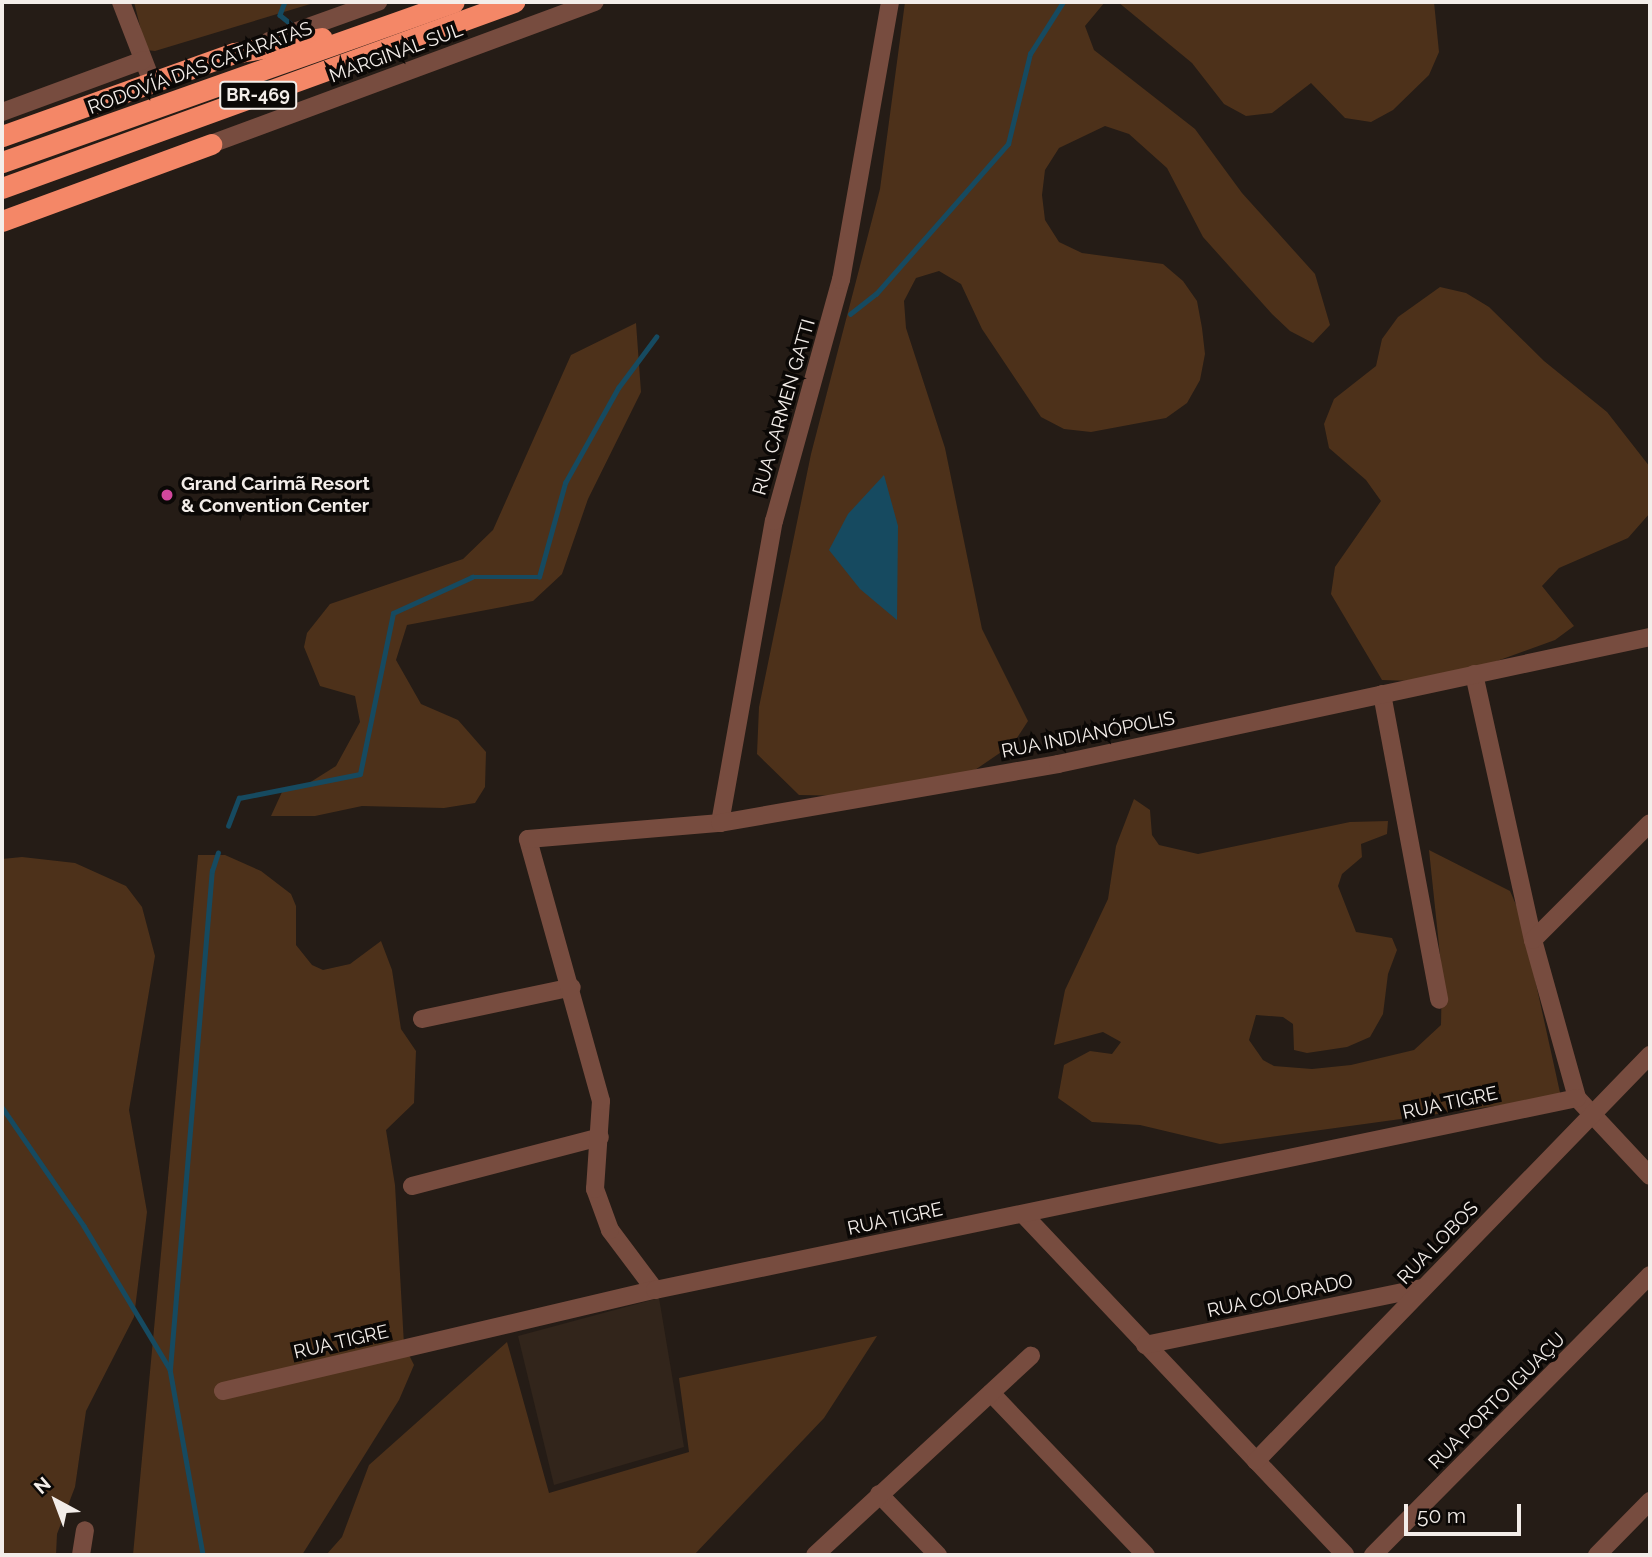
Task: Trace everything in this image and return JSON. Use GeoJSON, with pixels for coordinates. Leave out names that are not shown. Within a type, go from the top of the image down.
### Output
{"type":"FeatureCollection","features":[{"type":"Feature","properties":{"kind":"highway","name":"RODOVÍA DAS CATARATAS"},"geometry":{"type":"LineString","coordinates":[[2,162],[454,2]]}},
{"type":"Feature","properties":{"kind":"highway","name":"BR-469"},"geometry":{"type":"LineString","coordinates":[[2,188],[514,2]]}},
{"type":"Feature","properties":{"kind":"highway"},"geometry":{"type":"LineString","coordinates":[[2,136],[234,53],[376,29]]}},
{"type":"Feature","properties":{"kind":"highway"},"geometry":{"type":"LineString","coordinates":[[103,151],[211,144]]}},
{"type":"Feature","properties":{"kind":"highway"},"geometry":{"type":"LineString","coordinates":[[2,221],[211,144]]}},
{"type":"Feature","properties":{"kind":"street"},"geometry":{"type":"LineString","coordinates":[[121,2],[152,82]]}},
{"type":"Feature","properties":{"kind":"street"},"geometry":{"type":"LineString","coordinates":[[234,53],[378,2]]}},
{"type":"Feature","properties":{"kind":"street","name":"MARGINAL SUL"},"geometry":{"type":"LineString","coordinates":[[211,144],[594,2]]}},
{"type":"Feature","properties":{"kind":"street","name":"RUA CARMEN GATTI"},"geometry":{"type":"LineString","coordinates":[[720,823],[774,521],[841,280],[890,2]]}},
{"type":"Feature","properties":{"kind":"street"},"geometry":{"type":"LineString","coordinates":[[2,112],[143,60]]}},
{"type":"Feature","properties":{"kind":"street","name":"RUA INDIANÓPOLIS"},"geometry":{"type":"LineString","coordinates":[[572,987],[528,839],[720,823],[1058,764],[1650,637]]}},
{"type":"Feature","properties":{"kind":"street"},"geometry":{"type":"LineString","coordinates":[[1474,674],[1533,940],[1577,1098],[1650,1176]]}},
{"type":"Feature","properties":{"kind":"street"},"geometry":{"type":"LineString","coordinates":[[1382,694],[1439,1000]]}},
{"type":"Feature","properties":{"kind":"street"},"geometry":{"type":"LineString","coordinates":[[1533,940],[1650,823]]}},
{"type":"Feature","properties":{"kind":"street"},"geometry":{"type":"LineString","coordinates":[[422,1019],[572,987],[601,1101],[595,1189],[610,1230],[655,1290]]}},
{"type":"Feature","properties":{"kind":"street","name":"RUA LOBOS"},"geometry":{"type":"LineString","coordinates":[[1256,1461],[1650,1055]]}},
{"type":"Feature","properties":{"kind":"street","name":"RUA TIGRE"},"geometry":{"type":"LineString","coordinates":[[223,1391],[655,1290],[1577,1098]]}},
{"type":"Feature","properties":{"kind":"street"},"geometry":{"type":"LineString","coordinates":[[412,1186],[600,1137]]}},
{"type":"Feature","properties":{"kind":"street"},"geometry":{"type":"LineString","coordinates":[[1023,1214],[1345,1555]]}},
{"type":"Feature","properties":{"kind":"street","name":"RUA PORTO IGUAÇU"},"geometry":{"type":"LineString","coordinates":[[1373,1555],[1650,1275]]}},
{"type":"Feature","properties":{"kind":"street","name":"RUA COLORADO"},"geometry":{"type":"LineString","coordinates":[[1144,1345],[1423,1288]]}},
{"type":"Feature","properties":{"kind":"street"},"geometry":{"type":"LineString","coordinates":[[815,1555],[1031,1356]]}},
{"type":"Feature","properties":{"kind":"street"},"geometry":{"type":"LineString","coordinates":[[992,1393],[1146,1555]]}},
{"type":"Feature","properties":{"kind":"street"},"geometry":{"type":"LineString","coordinates":[[879,1494],[939,1555]]}},
{"type":"Feature","properties":{"kind":"street"},"geometry":{"type":"LineString","coordinates":[[1597,1555],[1650,1501]]}},
{"type":"Feature","properties":{"kind":"street"},"geometry":{"type":"LineString","coordinates":[[81,1555],[85,1530]]}},
{"type":"Feature","properties":{"kind":"shaded area"},"geometry":{"type":"Polygon","coordinates":[[[134,2],[317,2],[155,51],[146,50],[134,2]]]}},
{"type":"Feature","properties":{"kind":"shaded area"},"geometry":{"type":"Polygon","coordinates":[[[905,2],[1105,2],[1085,26],[1094,50],[1195,129],[1242,193],[1315,274],[1330,325],[1313,343],[1290,331],[1272,314],[1203,237],[1167,168],[1129,134],[1105,126],[1059,148],[1045,170],[1042,195],[1045,220],[1059,242],[1082,253],[1163,264],[1183,281],[1197,301],[1202,328],[1205,354],[1200,380],[1187,403],[1166,418],[1091,432],[1064,429],[1041,417],[982,329],[961,284],[939,271],[916,278],[904,301],[906,328],[945,448],[982,629],[1028,721],[1013,744],[972,772],[851,796],[799,795],[757,754],[759,707],[811,454],[880,189],[905,2]]]}},
{"type":"Feature","properties":{"kind":"shaded area"},"geometry":{"type":"Polygon","coordinates":[[[1118,2],[1434,2],[1439,52],[1429,75],[1393,110],[1371,122],[1345,118],[1311,83],[1272,113],[1246,116],[1224,104],[1192,63],[1118,2]]]}},
{"type":"Feature","properties":{"kind":"shaded area"},"geometry":{"type":"Polygon","coordinates":[[[1440,287],[1466,293],[1489,307],[1544,361],[1607,412],[1650,467],[1650,513],[1628,538],[1559,568],[1542,586],[1574,626],[1555,640],[1483,666],[1412,681],[1382,680],[1331,594],[1335,567],[1381,501],[1366,480],[1329,448],[1324,424],[1334,399],[1376,366],[1382,339],[1398,317],[1440,287]]]}},
{"type":"Feature","properties":{"kind":"shaded area"},"geometry":{"type":"Polygon","coordinates":[[[636,323],[641,392],[588,499],[562,574],[533,601],[407,625],[396,660],[421,704],[458,720],[486,752],[485,787],[475,803],[444,808],[362,806],[315,816],[271,816],[282,792],[309,783],[336,766],[360,722],[355,696],[320,686],[304,647],[307,633],[330,604],[463,559],[493,530],[571,355],[636,323]]]}},
{"type":"Feature","properties":{"kind":"shaded area"},"geometry":{"type":"Polygon","coordinates":[[[1134,799],[1150,810],[1152,835],[1159,845],[1198,854],[1350,822],[1388,821],[1387,834],[1361,844],[1362,857],[1342,874],[1338,886],[1356,932],[1392,938],[1397,950],[1388,974],[1383,1014],[1370,1037],[1347,1047],[1307,1053],[1294,1050],[1293,1024],[1283,1017],[1256,1015],[1249,1040],[1263,1060],[1274,1066],[1312,1069],[1351,1065],[1414,1050],[1441,1025],[1442,974],[1429,850],[1510,891],[1521,916],[1561,1097],[1220,1144],[1140,1125],[1092,1122],[1058,1098],[1064,1065],[1090,1051],[1112,1054],[1121,1042],[1103,1032],[1054,1045],[1065,990],[1108,899],[1116,846],[1134,799]]]}},
{"type":"Feature","properties":{"kind":"shaded area"},"geometry":{"type":"Polygon","coordinates":[[[198,855],[225,855],[261,871],[291,894],[296,906],[296,945],[312,965],[323,970],[350,964],[381,941],[392,970],[401,1029],[416,1051],[414,1103],[386,1130],[395,1185],[404,1345],[414,1365],[399,1400],[302,1555],[133,1555],[198,855]]]}},
{"type":"Feature","properties":{"kind":"shaded area"},"geometry":{"type":"Polygon","coordinates":[[[22,857],[75,863],[126,886],[142,907],[155,956],[129,1110],[147,1212],[134,1317],[86,1411],[75,1487],[57,1534],[56,1555],[2,1555],[2,859],[22,857]]]}},
{"type":"Feature","properties":{"kind":"shaded area"},"geometry":{"type":"Polygon","coordinates":[[[659,1298],[684,1447],[554,1485],[518,1336],[659,1298]]]}},
{"type":"Feature","properties":{"kind":"shaded area"},"geometry":{"type":"Polygon","coordinates":[[[877,1336],[824,1418],[694,1555],[326,1555],[342,1537],[369,1465],[507,1342],[549,1493],[689,1452],[679,1378],[877,1336]]]}},
{"type":"Feature","properties":{"kind":"water"},"geometry":{"type":"Polygon","coordinates":[[[884,475],[898,526],[897,620],[860,589],[829,550],[848,514],[884,475]]]}},
{"type":"Feature","properties":{"kind":"waterway"},"geometry":{"type":"LineString","coordinates":[[285,2],[280,15],[290,23]]}},
{"type":"Feature","properties":{"kind":"waterway"},"geometry":{"type":"LineString","coordinates":[[850,314],[876,294],[1008,144],[1030,54],[1063,2]]}},
{"type":"Feature","properties":{"kind":"waterway"},"geometry":{"type":"LineString","coordinates":[[228,826],[239,798],[360,774],[393,613],[472,577],[539,577],[565,483],[618,388],[656,337]]}},
{"type":"Feature","properties":{"kind":"waterway"},"geometry":{"type":"LineString","coordinates":[[170,1369],[212,871],[218,853]]}},
{"type":"Feature","properties":{"kind":"waterway"},"geometry":{"type":"LineString","coordinates":[[2,1107],[84,1226],[170,1369],[203,1555]]}},
{"type":"Feature","properties":{"kind":"place","name":"Grand Carimã Resort & Convention Center"},"geometry":{"type":"Point","coordinates":[167,495]}}]}
